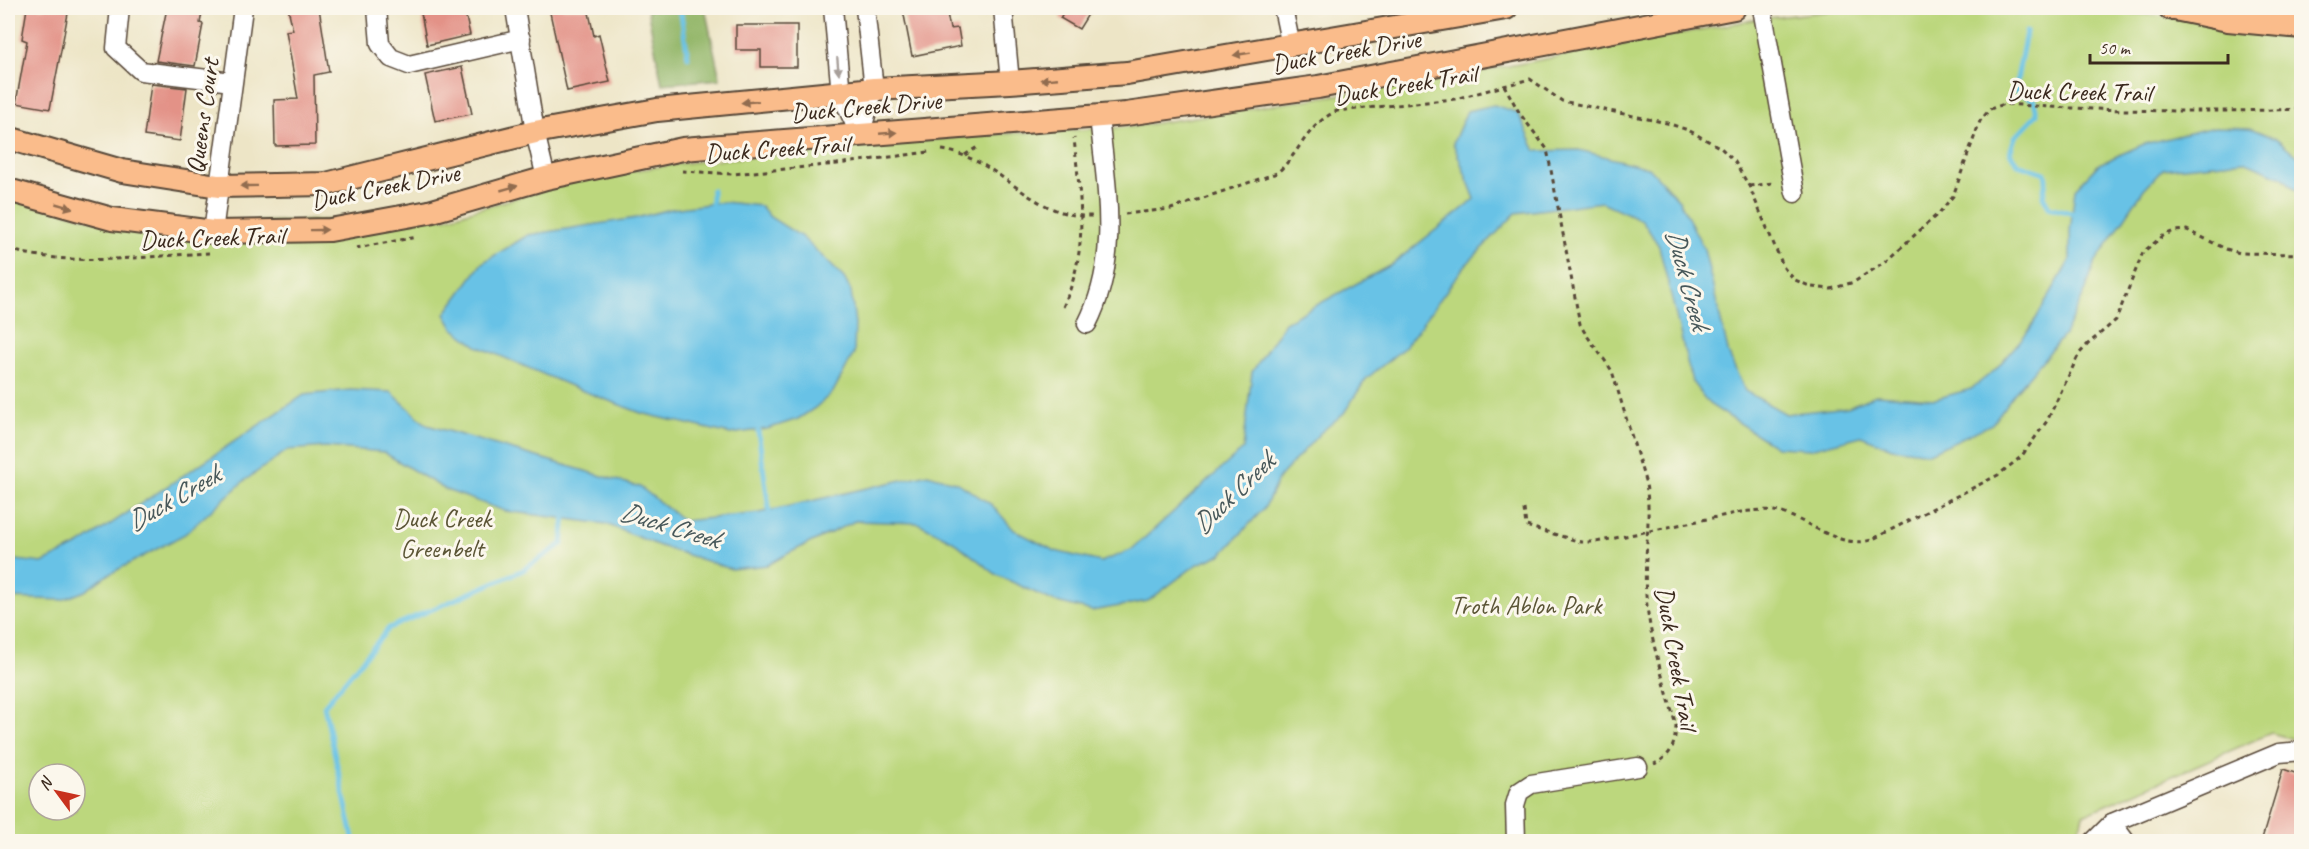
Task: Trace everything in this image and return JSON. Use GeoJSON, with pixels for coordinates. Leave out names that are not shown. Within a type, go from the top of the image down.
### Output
{"type":"FeatureCollection","features":[{"type":"Feature","properties":{"kind":"main road","name":"Duck Creek Drive"},"geometry":{"type":"LineString","coordinates":[[8,138],[122,171],[218,186],[327,184],[535,132],[657,110],[874,89],[1127,73],[1506,8]]}},
{"type":"Feature","properties":{"kind":"main road","name":"Duck Creek Drive"},"geometry":{"type":"LineString","coordinates":[[8,190],[112,219],[212,243],[330,230],[429,212],[546,178],[683,149],[1099,116],[1318,87],[1690,12],[1734,8]]}},
{"type":"Feature","properties":{"kind":"main road"},"geometry":{"type":"LineString","coordinates":[[2170,8],[2229,12],[2301,27]]}},
{"type":"Feature","properties":{"kind":"street"},"geometry":{"type":"LineString","coordinates":[[120,8],[116,48],[141,71],[232,82]]}},
{"type":"Feature","properties":{"kind":"street","name":"Queens Court"},"geometry":{"type":"LineString","coordinates":[[212,243],[243,8]]}},
{"type":"Feature","properties":{"kind":"street"},"geometry":{"type":"LineString","coordinates":[[377,8],[380,44],[391,58],[409,65],[521,39]]}},
{"type":"Feature","properties":{"kind":"street"},"geometry":{"type":"LineString","coordinates":[[515,8],[535,132],[546,178]]}},
{"type":"Feature","properties":{"kind":"street"},"geometry":{"type":"LineString","coordinates":[[833,8],[841,94],[860,135]]}},
{"type":"Feature","properties":{"kind":"street"},"geometry":{"type":"LineString","coordinates":[[860,135],[874,89],[865,8]]}},
{"type":"Feature","properties":{"kind":"street"},"geometry":{"type":"LineString","coordinates":[[1003,8],[1010,82]]}},
{"type":"Feature","properties":{"kind":"street"},"geometry":{"type":"LineString","coordinates":[[1283,8],[1291,46]]}},
{"type":"Feature","properties":{"kind":"street"},"geometry":{"type":"LineString","coordinates":[[1762,8],[1793,186]]}},
{"type":"Feature","properties":{"kind":"street"},"geometry":{"type":"LineString","coordinates":[[1087,324],[1097,303],[1106,272],[1109,215],[1099,116]]}},
{"type":"Feature","properties":{"kind":"street"},"geometry":{"type":"LineString","coordinates":[[2093,842],[2112,823],[2279,753],[2301,751]]}},
{"type":"Feature","properties":{"kind":"street"},"geometry":{"type":"LineString","coordinates":[[1516,842],[1515,805],[1519,792],[1532,784],[1638,767]]}},
{"type":"Feature","properties":{"kind":"street"},"geometry":{"type":"LineString","coordinates":[[2112,823],[2126,842]]}},
{"type":"Feature","properties":{"kind":"path","name":"Duck Creek Trail"},"geometry":{"type":"LineString","coordinates":[[941,150],[965,154],[989,166],[1032,198],[1068,214],[1081,217],[1171,209],[1276,173],[1285,166],[1312,128],[1326,115],[1337,111],[1455,99],[1530,79],[1551,95],[1569,103],[1667,123],[1721,148],[1735,162],[1749,186],[1784,268],[1795,280],[1812,287],[1831,289],[1854,282],[1885,262],[1940,212],[1953,196],[1980,121],[1990,109],[2004,104],[2248,111],[2301,109]]}},
{"type":"Feature","properties":{"kind":"path","name":"Duck Creek Trail"},"geometry":{"type":"LineString","coordinates":[[1504,85],[1520,114],[1547,149],[1580,324],[1590,342],[1612,371],[1646,484],[1649,503],[1645,570],[1648,617],[1676,726],[1676,742],[1664,759],[1638,767]]}},
{"type":"Feature","properties":{"kind":"path"},"geometry":{"type":"LineString","coordinates":[[1063,307],[1081,252],[1081,217],[1074,137]]}},
{"type":"Feature","properties":{"kind":"path"},"geometry":{"type":"LineString","coordinates":[[965,154],[987,144]]}},
{"type":"Feature","properties":{"kind":"path","name":"Duck Creek Trail"},"geometry":{"type":"LineString","coordinates":[[675,172],[733,174],[931,152]]}},
{"type":"Feature","properties":{"kind":"path"},"geometry":{"type":"LineString","coordinates":[[1749,186],[1793,186]]}},
{"type":"Feature","properties":{"kind":"path"},"geometry":{"type":"LineString","coordinates":[[1524,509],[1526,526],[1581,542],[1596,542],[1741,512],[1762,510],[1789,516],[1852,543],[1871,540],[1998,475],[2021,457],[2047,421],[2079,354],[2116,320],[2143,252],[2163,236],[2174,231],[2187,230],[2226,249],[2240,253],[2301,254]]}},
{"type":"Feature","properties":{"kind":"path"},"geometry":{"type":"LineString","coordinates":[[351,248],[396,242],[427,234]]}},
{"type":"Feature","properties":{"kind":"path","name":"Duck Creek Trail"},"geometry":{"type":"LineString","coordinates":[[8,249],[48,258],[80,260],[212,243]]}},
{"type":"Feature","properties":{"kind":"green space"},"geometry":{"type":"Polygon","coordinates":[[[647,8],[705,8],[720,79],[662,84],[647,8]]]}},
{"type":"Feature","properties":{"kind":"green space","name":"Duck Creek Greenbelt"},"geometry":{"type":"Polygon","coordinates":[[[1859,8],[2071,8],[2301,28],[2301,741],[2271,733],[2083,815],[2076,842],[8,841],[8,196],[107,224],[446,218],[585,178],[684,163],[997,134],[1131,127],[1428,81],[1758,19],[1859,8]]]}},
{"type":"Feature","properties":{"kind":"water","name":"Duck Creek"},"geometry":{"type":"Polygon","coordinates":[[[1494,105],[1518,113],[1536,151],[1579,150],[1649,168],[1679,200],[1704,249],[1729,355],[1745,391],[1786,414],[1848,407],[1876,395],[1935,399],[1971,389],[1995,370],[2030,329],[2070,260],[2070,231],[2075,189],[2099,164],[2144,144],[2214,127],[2250,128],[2277,139],[2301,159],[2301,195],[2282,177],[2244,161],[2163,169],[2144,189],[2094,264],[2086,290],[2064,335],[2013,395],[1992,424],[1929,453],[1892,448],[1861,436],[1810,449],[1776,447],[1709,404],[1692,382],[1659,246],[1642,220],[1602,202],[1516,213],[1463,268],[1405,347],[1366,379],[1344,413],[1319,434],[1279,478],[1265,507],[1222,554],[1196,565],[1148,601],[1092,611],[1053,601],[997,575],[953,541],[918,523],[855,521],[768,565],[731,569],[660,546],[606,524],[505,511],[446,490],[383,452],[326,447],[288,450],[244,481],[185,534],[106,576],[85,591],[62,600],[8,598],[8,559],[42,563],[79,545],[304,395],[350,390],[391,392],[427,425],[640,487],[684,521],[759,513],[928,474],[958,483],[992,505],[1014,530],[1055,551],[1101,562],[1131,550],[1243,449],[1252,372],[1285,322],[1391,265],[1475,199],[1453,143],[1467,111],[1494,105]]]}},
{"type":"Feature","properties":{"kind":"water"},"geometry":{"type":"Polygon","coordinates":[[[724,202],[761,206],[770,217],[802,237],[844,278],[851,291],[855,324],[854,353],[833,392],[798,419],[767,429],[730,434],[641,413],[477,346],[453,328],[445,314],[482,263],[528,235],[636,218],[671,209],[724,202]]]}},
{"type":"Feature","properties":{"kind":"building"},"geometry":{"type":"Polygon","coordinates":[[[27,8],[69,8],[50,109],[16,103],[27,41],[22,39],[27,8]]]}},
{"type":"Feature","properties":{"kind":"building"},"geometry":{"type":"Polygon","coordinates":[[[167,8],[203,8],[200,23],[203,24],[195,66],[156,61],[167,8]]]}},
{"type":"Feature","properties":{"kind":"building"},"geometry":{"type":"Polygon","coordinates":[[[288,8],[319,8],[329,72],[314,75],[315,145],[275,146],[274,100],[298,99],[286,31],[293,30],[288,8]]]}},
{"type":"Feature","properties":{"kind":"building"},"geometry":{"type":"Polygon","coordinates":[[[420,8],[464,8],[470,35],[427,45],[420,8]]]}},
{"type":"Feature","properties":{"kind":"building"},"geometry":{"type":"Polygon","coordinates":[[[549,8],[588,8],[594,36],[599,34],[610,82],[567,91],[549,8]]]}},
{"type":"Feature","properties":{"kind":"building"},"geometry":{"type":"Polygon","coordinates":[[[946,8],[950,29],[958,28],[961,46],[912,56],[903,10],[946,8]]]}},
{"type":"Feature","properties":{"kind":"building"},"geometry":{"type":"Polygon","coordinates":[[[1066,8],[1092,8],[1079,29],[1060,18],[1066,8]]]}},
{"type":"Feature","properties":{"kind":"building"},"geometry":{"type":"Polygon","coordinates":[[[736,25],[797,25],[797,67],[761,67],[761,50],[736,50],[736,25]]]}},
{"type":"Feature","properties":{"kind":"building"},"geometry":{"type":"Polygon","coordinates":[[[462,67],[472,114],[435,121],[425,75],[462,67]]]}},
{"type":"Feature","properties":{"kind":"building"},"geometry":{"type":"Polygon","coordinates":[[[151,84],[187,88],[180,141],[144,136],[151,84]]]}},
{"type":"Feature","properties":{"kind":"building"},"geometry":{"type":"Polygon","coordinates":[[[2283,769],[2301,775],[2301,842],[2261,842],[2283,769]]]}},
{"type":"Feature","properties":{"kind":"waterway"},"geometry":{"type":"LineString","coordinates":[[680,8],[688,57]]}},
{"type":"Feature","properties":{"kind":"waterway"},"geometry":{"type":"LineString","coordinates":[[2026,32],[2015,90],[2034,100],[2037,114],[2015,137],[2010,153],[2018,164],[2045,173],[2043,196],[2049,207],[2078,215]]}},
{"type":"Feature","properties":{"kind":"waterway"},"geometry":{"type":"LineString","coordinates":[[712,190],[712,209]]}},
{"type":"Feature","properties":{"kind":"waterway"},"geometry":{"type":"LineString","coordinates":[[757,424],[770,516]]}},
{"type":"Feature","properties":{"kind":"waterway"},"geometry":{"type":"LineString","coordinates":[[354,842],[324,706],[389,628],[523,570],[562,544],[565,514]]}},
{"type":"Feature","properties":{"kind":"park label","name":"Troth Ablon Park"},"geometry":{"type":"Point","coordinates":[1526,605]}}]}
